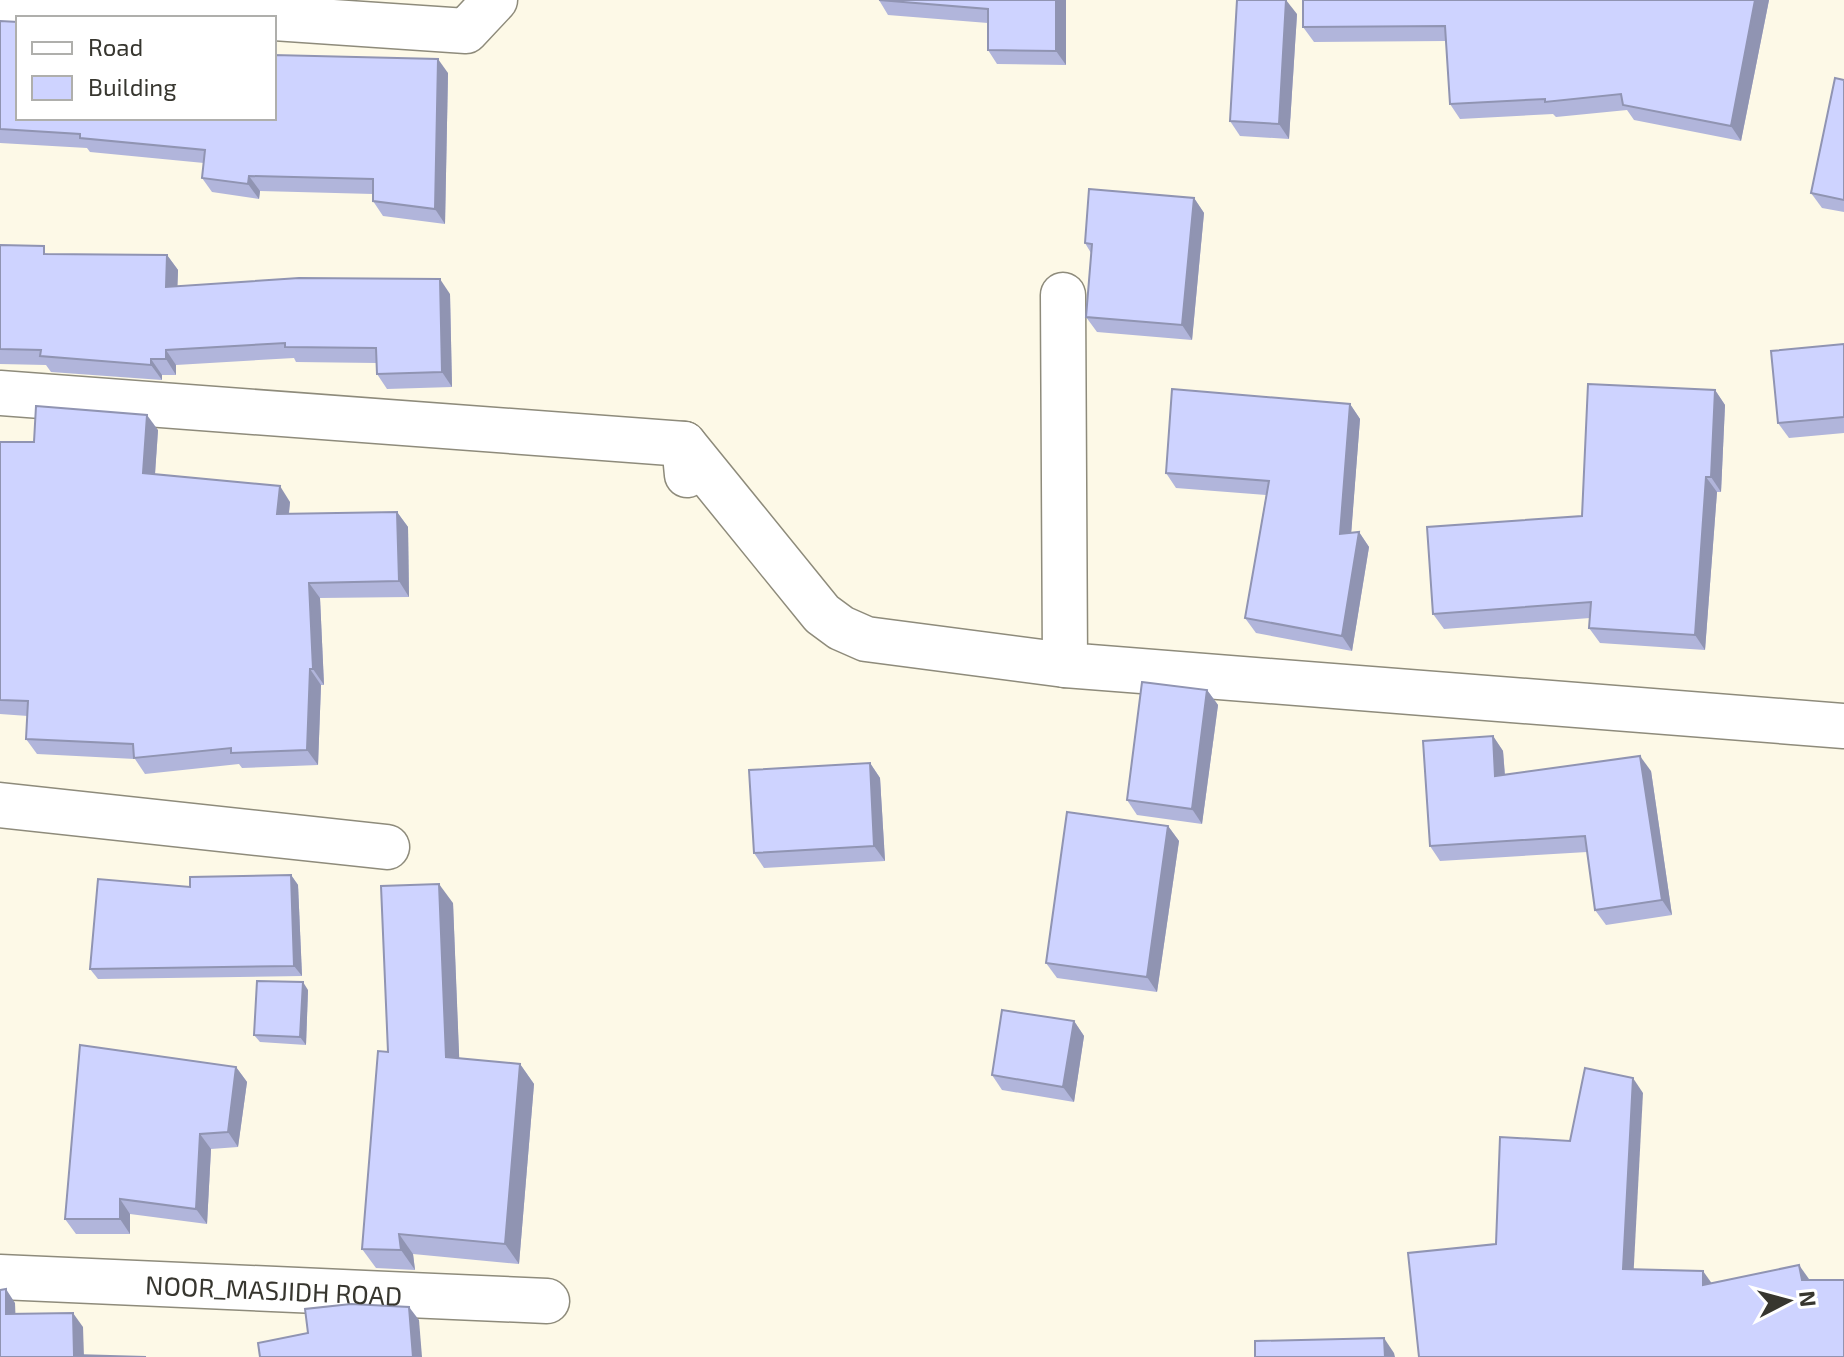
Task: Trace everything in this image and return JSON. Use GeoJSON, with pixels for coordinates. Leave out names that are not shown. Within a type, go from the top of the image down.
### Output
{"type":"FeatureCollection","features":[{"type":"Feature","properties":{"kind":"street"},"geometry":{"type":"LineString","coordinates":[[276,18],[466,31],[495,0]]}},
{"type":"Feature","properties":{"kind":"street"},"geometry":{"type":"LineString","coordinates":[[0,1],[236,16]]}},
{"type":"Feature","properties":{"kind":"street"},"geometry":{"type":"LineString","coordinates":[[1063,295],[1065,665]]}},
{"type":"Feature","properties":{"kind":"street"},"geometry":{"type":"LineString","coordinates":[[0,393],[685,460],[822,614],[841,628],[866,639],[1065,665],[1844,726]]}},
{"type":"Feature","properties":{"kind":"street"},"geometry":{"type":"LineString","coordinates":[[0,805],[387,847]]}},
{"type":"Feature","properties":{"kind":"street","name":"NOOR_MASJIDH ROAD"},"geometry":{"type":"LineString","coordinates":[[0,1277],[547,1301]]}},
{"type":"Feature","properties":{"kind":"building"},"geometry":{"type":"Polygon","coordinates":[[[879,0],[1056,0],[1056,51],[988,50],[988,9],[879,0]]]}},
{"type":"Feature","properties":{"kind":"building"},"geometry":{"type":"Polygon","coordinates":[[[1237,0],[1286,0],[1279,124],[1230,121],[1237,0]]]}},
{"type":"Feature","properties":{"kind":"building"},"geometry":{"type":"Polygon","coordinates":[[[1303,0],[1755,0],[1731,126],[1623,105],[1621,94],[1545,102],[1545,99],[1450,104],[1445,26],[1303,27],[1303,0]]]}},
{"type":"Feature","properties":{"kind":"building"},"geometry":{"type":"Polygon","coordinates":[[[0,21],[16,22],[16,120],[276,120],[276,55],[438,59],[435,209],[373,201],[373,179],[249,176],[248,184],[202,178],[205,150],[80,138],[80,134],[0,129],[0,21]]]}},
{"type":"Feature","properties":{"kind":"building"},"geometry":{"type":"Polygon","coordinates":[[[1835,78],[1844,80],[1844,200],[1811,193],[1835,78]]]}},
{"type":"Feature","properties":{"kind":"building"},"geometry":{"type":"Polygon","coordinates":[[[1089,189],[1194,198],[1182,325],[1086,317],[1092,244],[1085,243],[1089,189]]]}},
{"type":"Feature","properties":{"kind":"building"},"geometry":{"type":"Polygon","coordinates":[[[0,245],[44,246],[44,254],[167,255],[166,287],[299,278],[440,279],[442,372],[377,374],[376,348],[285,347],[285,343],[166,350],[166,359],[151,359],[151,365],[40,356],[41,350],[0,349],[0,245]]]}},
{"type":"Feature","properties":{"kind":"building"},"geometry":{"type":"Polygon","coordinates":[[[1844,344],[1844,417],[1778,423],[1771,351],[1844,344]]]}},
{"type":"Feature","properties":{"kind":"building"},"geometry":{"type":"Polygon","coordinates":[[[1588,384],[1715,390],[1711,477],[1706,477],[1695,635],[1589,628],[1591,602],[1433,614],[1427,527],[1582,516],[1588,384]]]}},
{"type":"Feature","properties":{"kind":"building"},"geometry":{"type":"Polygon","coordinates":[[[1172,389],[1350,404],[1340,534],[1359,532],[1342,636],[1245,618],[1269,481],[1166,473],[1172,389]]]}},
{"type":"Feature","properties":{"kind":"building"},"geometry":{"type":"Polygon","coordinates":[[[36,406],[147,415],[143,473],[280,486],[277,514],[397,512],[399,581],[309,583],[313,669],[310,669],[307,750],[231,753],[231,748],[134,758],[133,744],[26,739],[28,701],[0,700],[0,442],[34,442],[36,406]]]}},
{"type":"Feature","properties":{"kind":"building"},"geometry":{"type":"Polygon","coordinates":[[[1142,682],[1207,690],[1192,809],[1127,800],[1142,682]]]}},
{"type":"Feature","properties":{"kind":"building"},"geometry":{"type":"Polygon","coordinates":[[[1493,736],[1495,776],[1640,756],[1662,900],[1595,910],[1585,836],[1430,846],[1423,741],[1493,736]]]}},
{"type":"Feature","properties":{"kind":"building"},"geometry":{"type":"Polygon","coordinates":[[[870,763],[874,846],[754,853],[749,770],[870,763]]]}},
{"type":"Feature","properties":{"kind":"building"},"geometry":{"type":"Polygon","coordinates":[[[1067,812],[1168,826],[1147,977],[1046,963],[1067,812]]]}},
{"type":"Feature","properties":{"kind":"building"},"geometry":{"type":"Polygon","coordinates":[[[291,875],[294,966],[90,969],[98,879],[190,887],[190,877],[291,875]]]}},
{"type":"Feature","properties":{"kind":"building"},"geometry":{"type":"Polygon","coordinates":[[[439,884],[446,1057],[520,1064],[505,1244],[399,1234],[401,1250],[362,1249],[378,1051],[388,1052],[381,886],[439,884]]]}},
{"type":"Feature","properties":{"kind":"building"},"geometry":{"type":"Polygon","coordinates":[[[257,981],[303,982],[300,1037],[254,1035],[257,981]]]}},
{"type":"Feature","properties":{"kind":"building"},"geometry":{"type":"Polygon","coordinates":[[[1002,1010],[1074,1021],[1063,1087],[992,1075],[1002,1010]]]}},
{"type":"Feature","properties":{"kind":"building"},"geometry":{"type":"Polygon","coordinates":[[[80,1045],[236,1067],[228,1132],[200,1134],[196,1209],[120,1199],[120,1219],[65,1219],[80,1045]]]}},
{"type":"Feature","properties":{"kind":"building"},"geometry":{"type":"Polygon","coordinates":[[[1585,1068],[1633,1078],[1623,1269],[1703,1271],[1703,1285],[1799,1265],[1802,1280],[1844,1280],[1844,1357],[1419,1357],[1408,1253],[1496,1244],[1500,1137],[1570,1141],[1585,1068]]]}},
{"type":"Feature","properties":{"kind":"building"},"geometry":{"type":"Polygon","coordinates":[[[6,1289],[6,1314],[73,1313],[74,1355],[146,1357],[0,1357],[0,1290],[6,1289]]]}},
{"type":"Feature","properties":{"kind":"building"},"geometry":{"type":"Polygon","coordinates":[[[351,1304],[409,1307],[413,1357],[260,1357],[258,1343],[308,1333],[305,1309],[351,1304]]]}},
{"type":"Feature","properties":{"kind":"building"},"geometry":{"type":"Polygon","coordinates":[[[1384,1338],[1385,1357],[1255,1357],[1255,1341],[1384,1338]]]}}]}
